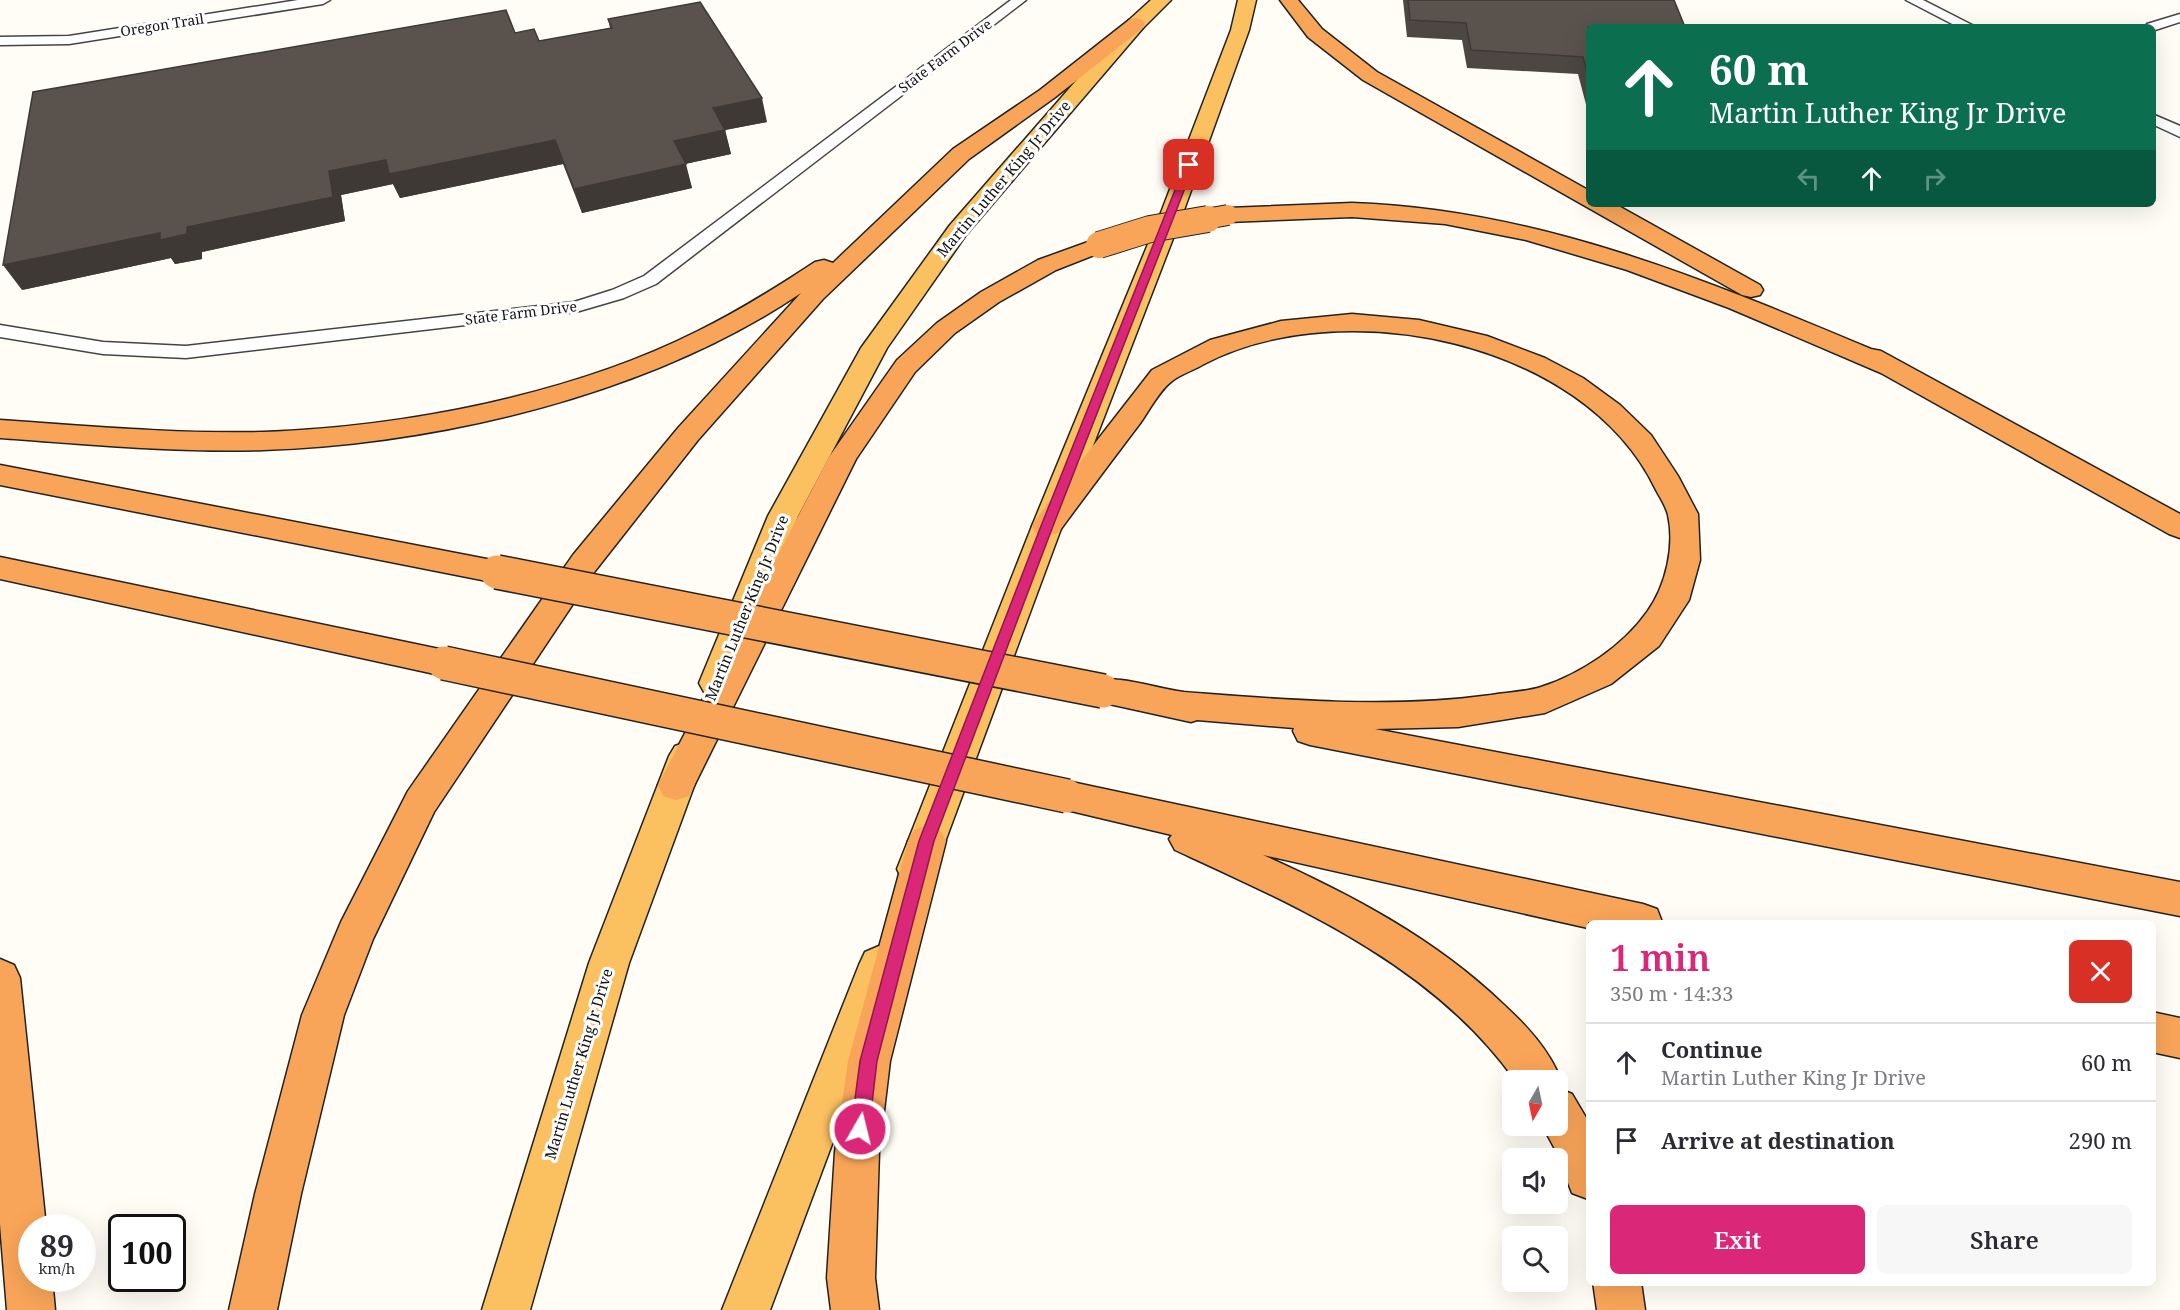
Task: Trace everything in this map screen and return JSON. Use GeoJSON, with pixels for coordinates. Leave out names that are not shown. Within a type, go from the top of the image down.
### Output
{"type":"FeatureCollection","features":[{"type":"Feature","properties":{"kind":"highway","name":"Martin Luther King Jr Drive"},"geometry":{"type":"LineString","coordinates":[[506,1310],[609,963],[676,785],[783,516],[874,348],[958,230],[1136,24],[1162,0]]}},
{"type":"Feature","properties":{"kind":"highway"},"geometry":{"type":"LineString","coordinates":[[746,1310],[1047,526],[1173,210],[1240,30],[1247,0]]}},
{"type":"Feature","properties":{"kind":"highway"},"geometry":{"type":"LineString","coordinates":[[1289,0],[1315,33],[1370,76],[1586,198]]}},
{"type":"Feature","properties":{"kind":"highway"},"geometry":{"type":"LineString","coordinates":[[254,1310],[278,1194],[323,1015],[355,935],[421,802],[584,563],[688,434],[814,294],[902,208],[961,154],[1047,94],[1136,24]]}},
{"type":"Feature","properties":{"kind":"highway"},"geometry":{"type":"LineString","coordinates":[[1603,207],[2180,527]]}},
{"type":"Feature","properties":{"kind":"highway"},"geometry":{"type":"LineString","coordinates":[[0,429],[219,441],[298,439],[445,420],[518,405],[598,382],[731,325],[815,273],[902,208]]}},
{"type":"Feature","properties":{"kind":"highway"},"geometry":{"type":"LineString","coordinates":[[676,785],[843,457],[906,366],[946,328],[990,297],[1047,265],[1099,245],[1150,229],[1228,215],[1302,210],[1420,214],[1476,221],[1542,237],[1646,268],[1734,301],[1890,368]]}},
{"type":"Feature","properties":{"kind":"highway"},"geometry":{"type":"LineString","coordinates":[[1047,526],[1161,376],[1220,346],[1281,329],[1352,322],[1419,327],[1478,342],[1536,364],[1574,384],[1610,411],[1641,442],[1664,476],[1683,514],[1685,560],[1673,600],[1647,638],[1599,675],[1545,700],[1458,713],[1328,717],[1171,704]]}},
{"type":"Feature","properties":{"kind":"highway"},"geometry":{"type":"LineString","coordinates":[[0,475],[2180,899]]}},
{"type":"Feature","properties":{"kind":"highway"},"geometry":{"type":"LineString","coordinates":[[0,568],[1634,920]]}},
{"type":"Feature","properties":{"kind":"highway"},"geometry":{"type":"LineString","coordinates":[[1126,811],[1281,880],[1398,944],[1476,1004],[1529,1060],[1534,1070]]}},
{"type":"Feature","properties":{"kind":"highway"},"geometry":{"type":"LineString","coordinates":[[855,1310],[851,1278],[857,1152],[869,1061],[927,841]]}},
{"type":"Feature","properties":{"kind":"highway"},"geometry":{"type":"LineString","coordinates":[[0,978],[31,1310]]}},
{"type":"Feature","properties":{"kind":"highway"},"geometry":{"type":"LineString","coordinates":[[2156,1033],[2180,1038]]}},
{"type":"Feature","properties":{"kind":"highway"},"geometry":{"type":"LineString","coordinates":[[1568,1128],[1586,1172]]}},
{"type":"Feature","properties":{"kind":"highway"},"geometry":{"type":"LineString","coordinates":[[1618,1286],[1621,1310]]}},
{"type":"Feature","properties":{"kind":"street","name":"Oregon Trail"},"geometry":{"type":"LineString","coordinates":[[0,42],[69,40],[323,0]]}},
{"type":"Feature","properties":{"kind":"street","name":"State Farm Drive"},"geometry":{"type":"LineString","coordinates":[[0,331],[103,348],[186,352],[576,307],[618,294],[650,280],[1019,0]]}},
{"type":"Feature","properties":{"kind":"street"},"geometry":{"type":"LineString","coordinates":[[1913,0],[1963,24]]}},
{"type":"Feature","properties":{"kind":"street"},"geometry":{"type":"LineString","coordinates":[[2156,26],[2180,18]]}},
{"type":"Feature","properties":{"kind":"street"},"geometry":{"type":"LineString","coordinates":[[2156,120],[2180,132]]}},
{"type":"Feature","properties":{"kind":"building"},"geometry":{"type":"Polygon","coordinates":[[[1408,0],[1674,0],[1684,24],[1586,24],[1586,68],[1583,57],[1471,50],[1466,23],[1410,20],[1408,0]]]}},
{"type":"Feature","properties":{"kind":"building"},"geometry":{"type":"Polygon","coordinates":[[[700,2],[762,98],[713,108],[725,130],[674,141],[686,164],[574,189],[555,140],[389,174],[386,160],[329,171],[333,197],[187,227],[187,234],[160,240],[160,233],[3,265],[33,92],[506,10],[515,33],[534,29],[539,41],[612,28],[608,19],[700,2]]]}},
{"type":"Feature","properties":{"kind":"route"},"geometry":{"type":"LineString","coordinates":[[860,1129],[869,1061],[927,841],[1047,526],[1189,165]]}}]}
